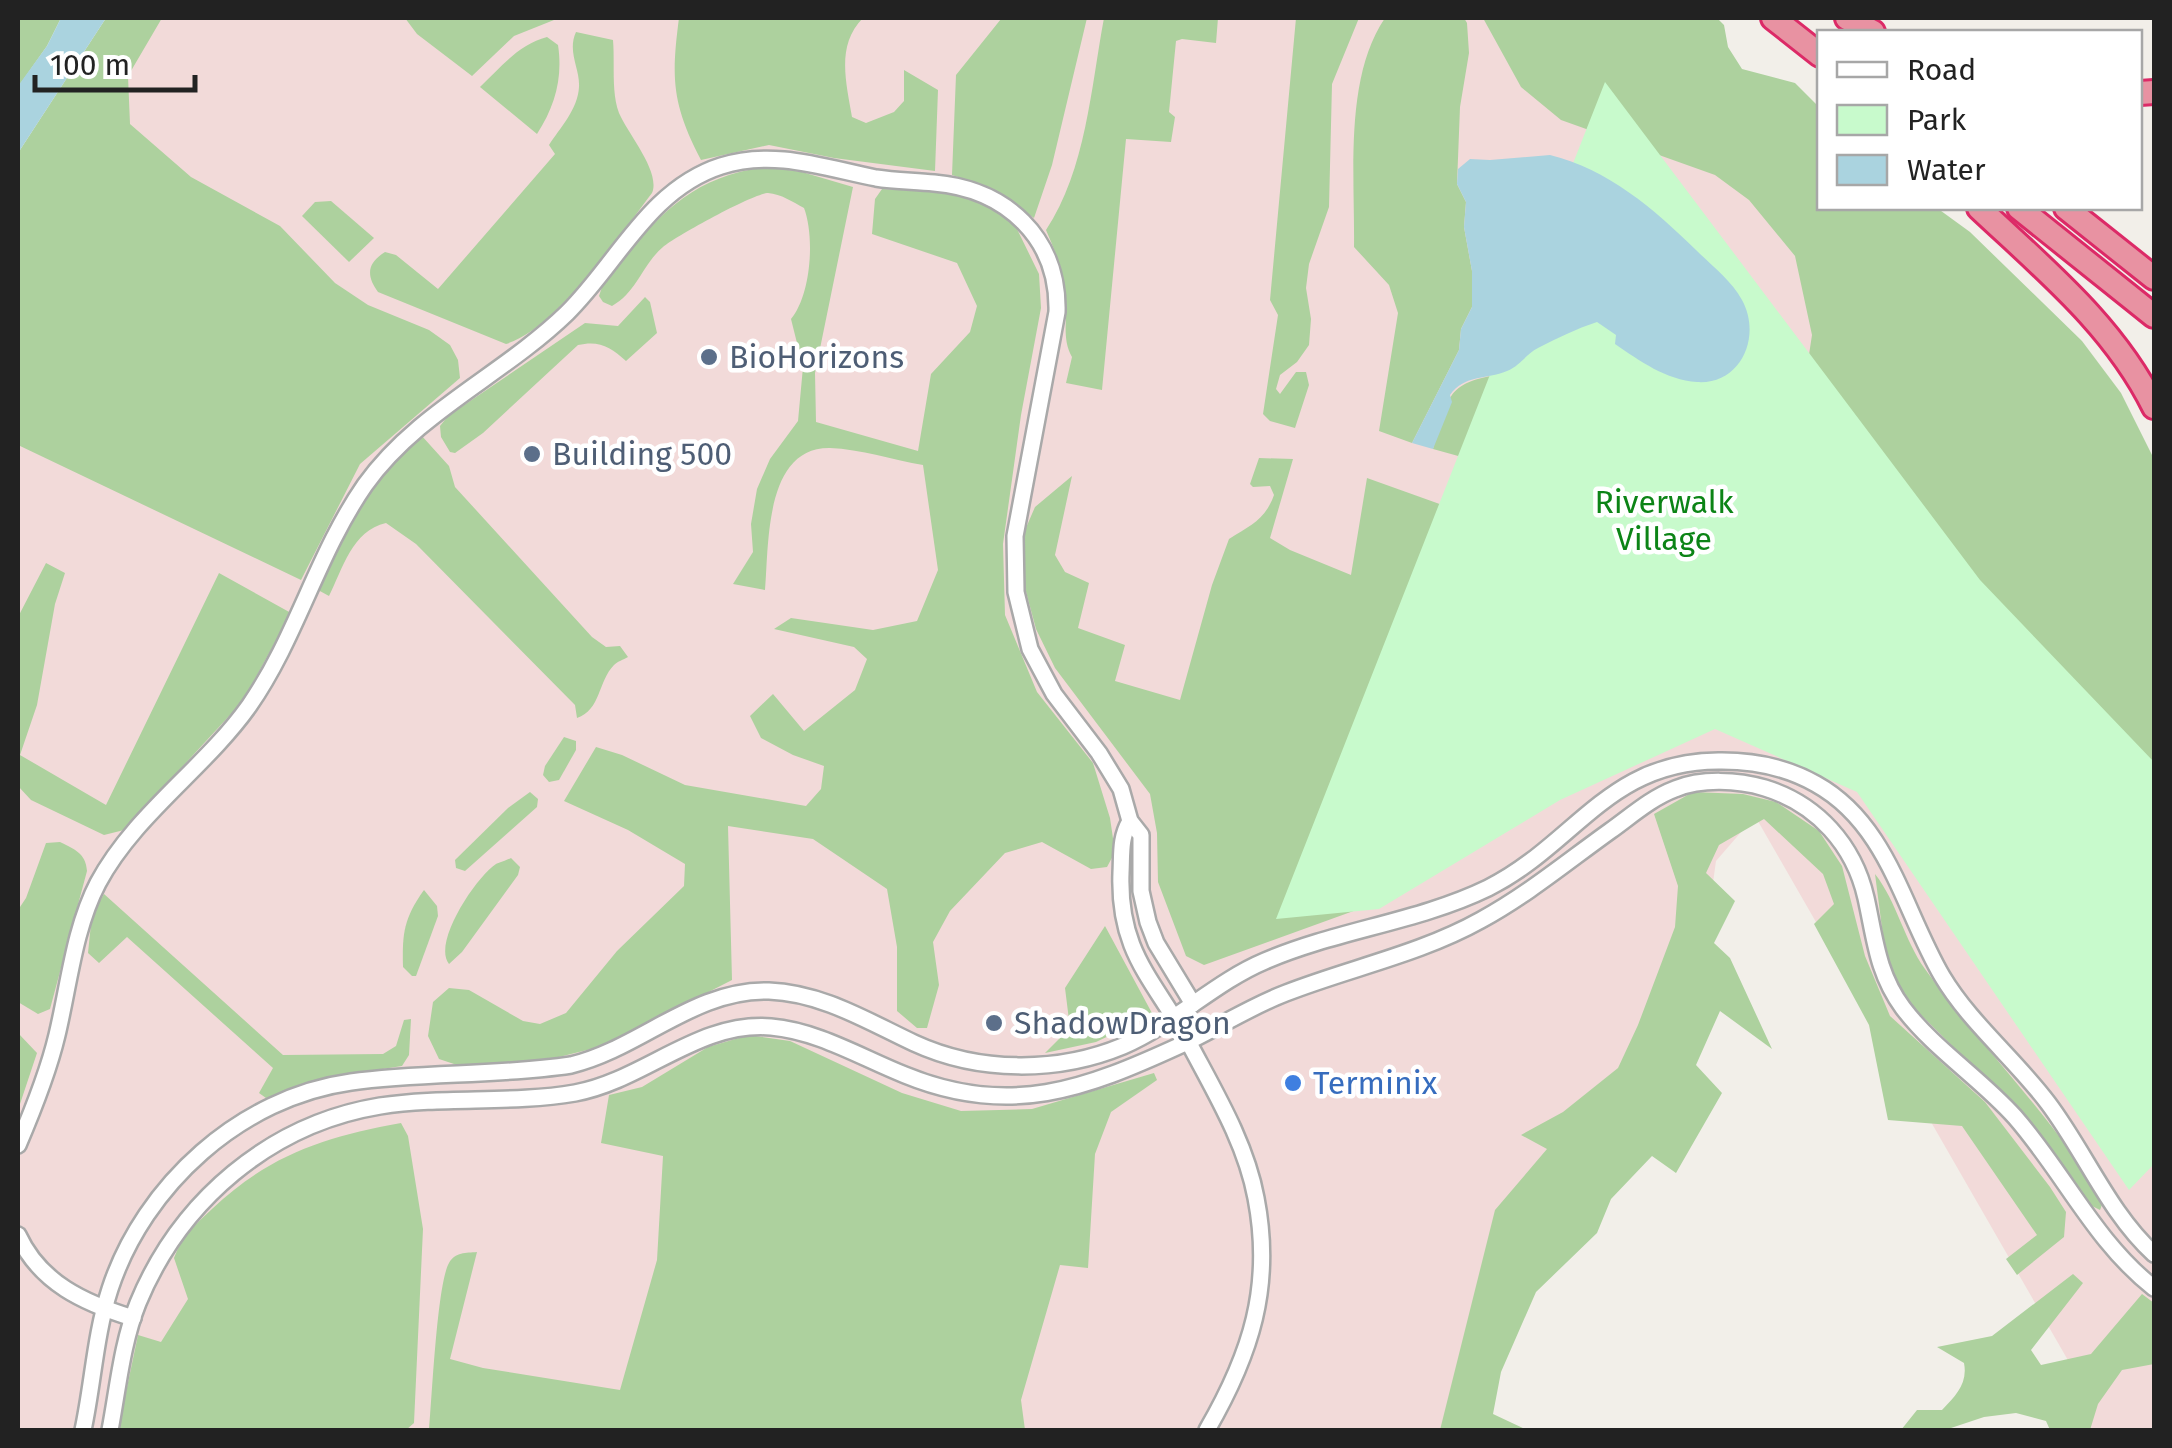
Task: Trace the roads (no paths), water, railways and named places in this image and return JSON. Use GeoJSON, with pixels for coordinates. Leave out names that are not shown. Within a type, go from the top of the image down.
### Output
{"type":"FeatureCollection","features":[{"type":"Feature","properties":{"kind":"highway"},"geometry":{"type":"LineString","coordinates":[[1773,18],[1817,53]]}},
{"type":"Feature","properties":{"kind":"highway"},"geometry":{"type":"LineString","coordinates":[[1982,210],[2095,319],[2129,362],[2154,407]]}},
{"type":"Feature","properties":{"kind":"highway"},"geometry":{"type":"LineString","coordinates":[[2022,210],[2154,316]]}},
{"type":"Feature","properties":{"kind":"highway"},"geometry":{"type":"LineString","coordinates":[[2069,210],[2154,278]]}},
{"type":"Feature","properties":{"kind":"street"},"geometry":{"type":"LineString","coordinates":[[18,1145],[55,1046],[80,930],[97,886],[126,840],[250,705],[285,647],[347,514],[368,482],[413,432],[520,353],[569,311],[652,210],[669,195],[716,167],[735,162],[794,160],[882,179],[964,186],[990,196],[1016,213],[1042,244],[1056,281],[1057,312],[1017,522],[1014,552],[1020,619],[1036,663],[1054,694],[1108,764],[1121,789],[1130,822],[1140,836],[1140,891],[1148,922],[1156,944],[1193,1004]]}},
{"type":"Feature","properties":{"kind":"street"},"geometry":{"type":"LineString","coordinates":[[83,1430],[105,1308],[121,1263],[147,1214],[185,1168],[250,1117],[333,1085],[570,1065],[606,1056],[690,1008],[735,993],[803,994],[958,1059],[1002,1065],[1048,1065],[1091,1057],[1146,1035],[1264,961],[1314,942],[1442,906],[1492,886],[1533,859],[1611,794],[1651,772],[1716,760],[1773,766],[1820,786],[1849,808],[1884,856],[1943,978],[2045,1099],[2114,1206],[2154,1254]]}},
{"type":"Feature","properties":{"kind":"street"},"geometry":{"type":"LineString","coordinates":[[110,1430],[133,1318],[171,1240],[234,1171],[277,1142],[312,1126],[369,1108],[586,1091],[626,1077],[719,1032],[755,1026],[797,1031],[943,1088],[1009,1096],[1053,1094],[1094,1083],[1281,995],[1420,948],[1475,924],[1669,791],[1704,782],[1756,785],[1804,807],[1840,839],[1864,890],[1884,976],[1903,1008],[2020,1122],[2109,1244],[2154,1288]]}},
{"type":"Feature","properties":{"kind":"street"},"geometry":{"type":"LineString","coordinates":[[1130,822],[1122,835],[1122,915],[1135,958],[1188,1042],[1245,1158],[1256,1195],[1262,1240],[1259,1299],[1251,1338],[1208,1430]]}},
{"type":"Feature","properties":{"kind":"street"},"geometry":{"type":"LineString","coordinates":[[18,1234],[38,1267],[58,1286],[133,1318]]}},
{"type":"Feature","properties":{"kind":"water"},"geometry":{"type":"Polygon","coordinates":[[[61,18],[106,18],[18,153],[18,86],[47,46],[61,18]]]}},
{"type":"Feature","properties":{"kind":"water"},"geometry":{"type":"Polygon","coordinates":[[[1550,155],[1591,170],[1629,192],[1727,280],[1748,314],[1750,328],[1744,356],[1725,376],[1712,381],[1686,380],[1664,374],[1634,357],[1615,344],[1616,335],[1597,322],[1538,348],[1507,371],[1462,384],[1450,395],[1452,402],[1433,449],[1412,443],[1459,350],[1461,329],[1472,307],[1472,271],[1464,227],[1466,202],[1457,184],[1458,169],[1470,159],[1550,155]]]}},
{"type":"Feature","properties":{"kind":"place","name":"BioHorizons"},"geometry":{"type":"Point","coordinates":[709,357]}},
{"type":"Feature","properties":{"kind":"place","name":"Building 500"},"geometry":{"type":"Point","coordinates":[532,454]}},
{"type":"Feature","properties":{"kind":"place","name":"ShadowDragon"},"geometry":{"type":"Point","coordinates":[994,1023]}},
{"type":"Feature","properties":{"kind":"place","name":"Terminix"},"geometry":{"type":"Point","coordinates":[1293,1083]}},
{"type":"Feature","properties":{"kind":"park label","name":"Riverwalk Village"},"geometry":{"type":"Point","coordinates":[1664,520]}}]}
